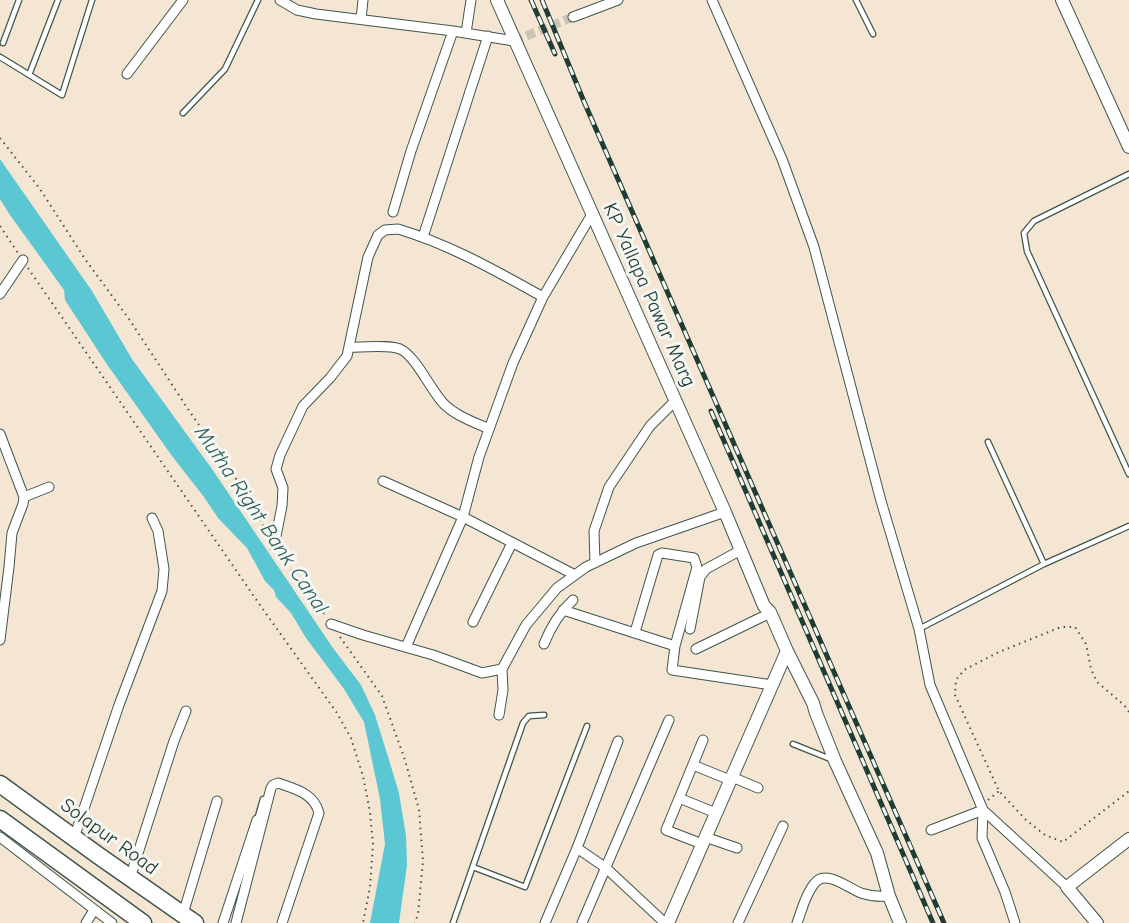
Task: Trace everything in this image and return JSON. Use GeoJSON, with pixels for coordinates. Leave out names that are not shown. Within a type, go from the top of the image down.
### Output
{"type":"FeatureCollection","features":[{"type":"Feature","properties":{"kind":"highway","name":"Solapur Road"},"geometry":{"type":"LineString","coordinates":[[0,784],[189,919]]}},
{"type":"Feature","properties":{"kind":"highway"},"geometry":{"type":"LineString","coordinates":[[0,819],[143,923]]}},
{"type":"Feature","properties":{"kind":"street"},"geometry":{"type":"LineString","coordinates":[[127,74],[183,0]]}},
{"type":"Feature","properties":{"kind":"street"},"geometry":{"type":"LineString","coordinates":[[280,0],[297,10],[316,14],[514,41]]}},
{"type":"Feature","properties":{"kind":"street"},"geometry":{"type":"LineString","coordinates":[[361,20],[363,0]]}},
{"type":"Feature","properties":{"kind":"street"},"geometry":{"type":"LineString","coordinates":[[466,33],[471,0]]}},
{"type":"Feature","properties":{"kind":"street","name":"KP Yallapa Pawar Marg"},"geometry":{"type":"LineString","coordinates":[[497,0],[726,512],[764,611],[770,612],[786,655],[813,703],[835,760],[877,853],[889,896],[900,923]]}},
{"type":"Feature","properties":{"kind":"street"},"geometry":{"type":"LineString","coordinates":[[573,17],[618,0]]}},
{"type":"Feature","properties":{"kind":"street"},"geometry":{"type":"LineString","coordinates":[[712,0],[782,159],[814,247],[881,501],[919,628],[930,685],[983,810],[1066,887],[1097,923]]}},
{"type":"Feature","properties":{"kind":"street"},"geometry":{"type":"LineString","coordinates":[[1062,0],[1129,147]]}},
{"type":"Feature","properties":{"kind":"street"},"geometry":{"type":"LineString","coordinates":[[393,212],[411,151],[453,31]]}},
{"type":"Feature","properties":{"kind":"street"},"geometry":{"type":"LineString","coordinates":[[423,237],[488,36]]}},
{"type":"Feature","properties":{"kind":"street"},"geometry":{"type":"LineString","coordinates":[[406,647],[463,517],[479,457],[513,363],[543,297],[592,214]]}},
{"type":"Feature","properties":{"kind":"street"},"geometry":{"type":"LineString","coordinates":[[274,546],[284,488],[276,469],[280,455],[303,406],[347,356],[368,257],[378,235],[392,228],[423,237],[487,266],[543,297]]}},
{"type":"Feature","properties":{"kind":"street"},"geometry":{"type":"LineString","coordinates":[[0,294],[23,260]]}},
{"type":"Feature","properties":{"kind":"street"},"geometry":{"type":"LineString","coordinates":[[349,347],[387,347],[401,350],[410,356],[445,405],[459,416],[489,429]]}},
{"type":"Feature","properties":{"kind":"street"},"geometry":{"type":"LineString","coordinates":[[595,563],[594,531],[609,487],[650,426],[675,401]]}},
{"type":"Feature","properties":{"kind":"street"},"geometry":{"type":"LineString","coordinates":[[0,434],[24,497],[12,533],[0,640]]}},
{"type":"Feature","properties":{"kind":"street"},"geometry":{"type":"LineString","coordinates":[[383,481],[463,517],[575,575]]}},
{"type":"Feature","properties":{"kind":"street"},"geometry":{"type":"LineString","coordinates":[[24,497],[49,487]]}},
{"type":"Feature","properties":{"kind":"street"},"geometry":{"type":"LineString","coordinates":[[499,715],[503,690],[502,669],[526,625],[557,588],[586,567],[636,543],[726,512]]}},
{"type":"Feature","properties":{"kind":"street"},"geometry":{"type":"LineString","coordinates":[[74,838],[119,705],[162,591],[164,569],[158,531],[152,518]]}},
{"type":"Feature","properties":{"kind":"street"},"geometry":{"type":"LineString","coordinates":[[473,622],[512,543]]}},
{"type":"Feature","properties":{"kind":"street"},"geometry":{"type":"LineString","coordinates":[[690,629],[700,577],[705,569],[741,550]]}},
{"type":"Feature","properties":{"kind":"street"},"geometry":{"type":"LineString","coordinates":[[635,632],[658,555],[662,553],[694,558],[697,567],[675,646],[672,670],[772,685]]}},
{"type":"Feature","properties":{"kind":"street"},"geometry":{"type":"LineString","coordinates":[[544,644],[556,617],[573,600]]}},
{"type":"Feature","properties":{"kind":"street"},"geometry":{"type":"LineString","coordinates":[[563,610],[675,646]]}},
{"type":"Feature","properties":{"kind":"street"},"geometry":{"type":"LineString","coordinates":[[696,649],[764,611]]}},
{"type":"Feature","properties":{"kind":"street"},"geometry":{"type":"LineString","coordinates":[[331,624],[433,655],[482,673],[502,669]]}},
{"type":"Feature","properties":{"kind":"street"},"geometry":{"type":"LineString","coordinates":[[577,848],[606,868],[666,923],[786,655]]}},
{"type":"Feature","properties":{"kind":"street"},"geometry":{"type":"LineString","coordinates":[[130,878],[174,741],[186,711]]}},
{"type":"Feature","properties":{"kind":"street"},"geometry":{"type":"LineString","coordinates":[[582,923],[669,720]]}},
{"type":"Feature","properties":{"kind":"street"},"geometry":{"type":"LineString","coordinates":[[703,740],[666,830],[737,848]]}},
{"type":"Feature","properties":{"kind":"street"},"geometry":{"type":"LineString","coordinates":[[545,923],[618,741]]}},
{"type":"Feature","properties":{"kind":"street"},"geometry":{"type":"LineString","coordinates":[[693,765],[758,788]]}},
{"type":"Feature","properties":{"kind":"street"},"geometry":{"type":"LineString","coordinates":[[236,923],[271,788],[278,783],[306,793],[319,808],[320,813],[282,923]]}},
{"type":"Feature","properties":{"kind":"street"},"geometry":{"type":"LineString","coordinates":[[680,798],[716,813]]}},
{"type":"Feature","properties":{"kind":"street"},"geometry":{"type":"LineString","coordinates":[[189,919],[217,801]]}},
{"type":"Feature","properties":{"kind":"street"},"geometry":{"type":"LineString","coordinates":[[931,830],[983,810]]}},
{"type":"Feature","properties":{"kind":"street"},"geometry":{"type":"LineString","coordinates":[[983,810],[982,838],[1005,892],[1015,923]]}},
{"type":"Feature","properties":{"kind":"street"},"geometry":{"type":"LineString","coordinates":[[223,923],[257,820]]}},
{"type":"Feature","properties":{"kind":"street"},"geometry":{"type":"LineString","coordinates":[[738,923],[783,826]]}},
{"type":"Feature","properties":{"kind":"street"},"geometry":{"type":"LineString","coordinates":[[0,837],[112,923]]}},
{"type":"Feature","properties":{"kind":"street"},"geometry":{"type":"LineString","coordinates":[[1066,887],[1129,839]]}},
{"type":"Feature","properties":{"kind":"street"},"geometry":{"type":"LineString","coordinates":[[797,923],[814,883],[819,878],[828,878],[878,897],[889,896]]}},
{"type":"Feature","properties":{"kind":"street"},"geometry":{"type":"LineString","coordinates":[[86,923],[94,910]]}},
{"type":"Feature","properties":{"kind":"lane"},"geometry":{"type":"LineString","coordinates":[[3,43],[19,0]]}},
{"type":"Feature","properties":{"kind":"lane"},"geometry":{"type":"LineString","coordinates":[[29,75],[58,0]]}},
{"type":"Feature","properties":{"kind":"lane"},"geometry":{"type":"LineString","coordinates":[[0,57],[62,95],[92,0]]}},
{"type":"Feature","properties":{"kind":"lane"},"geometry":{"type":"LineString","coordinates":[[183,113],[225,69],[258,0]]}},
{"type":"Feature","properties":{"kind":"lane"},"geometry":{"type":"LineString","coordinates":[[856,0],[873,34]]}},
{"type":"Feature","properties":{"kind":"lane"},"geometry":{"type":"LineString","coordinates":[[1129,174],[1034,221],[1024,233],[1027,251],[1129,474]]}},
{"type":"Feature","properties":{"kind":"lane"},"geometry":{"type":"LineString","coordinates":[[988,442],[1044,564]]}},
{"type":"Feature","properties":{"kind":"lane"},"geometry":{"type":"LineString","coordinates":[[919,628],[1044,564],[1129,526]]}},
{"type":"Feature","properties":{"kind":"lane"},"geometry":{"type":"LineString","coordinates":[[453,923],[523,723],[529,716],[543,715]]}},
{"type":"Feature","properties":{"kind":"lane"},"geometry":{"type":"LineString","coordinates":[[473,867],[525,887],[586,726]]}},
{"type":"Feature","properties":{"kind":"lane"},"geometry":{"type":"LineString","coordinates":[[793,744],[835,760]]}},
{"type":"Feature","properties":{"kind":"lane"},"geometry":{"type":"LineString","coordinates":[[257,820],[263,799]]}},
{"type":"Feature","properties":{"kind":"path"},"geometry":{"type":"LineString","coordinates":[[0,138],[40,189],[85,259],[129,319],[250,499],[274,546],[382,696],[405,760],[419,810],[423,861],[418,914],[415,923]]}},
{"type":"Feature","properties":{"kind":"path"},"geometry":{"type":"LineString","coordinates":[[0,226],[351,738],[365,785],[373,844],[370,887],[363,923]]}},
{"type":"Feature","properties":{"kind":"path"},"geometry":{"type":"LineString","coordinates":[[1129,712],[1097,682],[1091,669],[1086,644],[1075,627],[1061,627],[999,652],[964,670],[956,680],[955,695],[999,791],[1026,820],[1046,835],[1063,842],[1129,791]]}},
{"type":"Feature","properties":{"kind":"water"},"geometry":{"type":"Polygon","coordinates":[[[0,159],[92,291],[132,359],[212,469],[333,648],[361,685],[375,715],[399,793],[406,836],[407,865],[399,923],[370,923],[385,844],[380,799],[364,722],[291,613],[265,581],[247,548],[218,518],[106,363],[65,300],[64,290],[10,215],[0,199],[0,159]]]}},
{"type":"Feature","properties":{"kind":"tunnel"},"geometry":{"type":"LineString","coordinates":[[514,41],[573,17]]}},
{"type":"Feature","properties":{"kind":"railway"},"geometry":{"type":"LineString","coordinates":[[531,0],[555,54]]}},
{"type":"Feature","properties":{"kind":"railway"},"geometry":{"type":"LineString","coordinates":[[542,0],[585,104],[944,923]]}},
{"type":"Feature","properties":{"kind":"railway"},"geometry":{"type":"LineString","coordinates":[[711,411],[933,923]]}},
{"type":"Feature","properties":{"kind":"water label","name":"Mutha Right Bank Canal"},"geometry":{"type":"Point","coordinates":[261,520]}}]}
